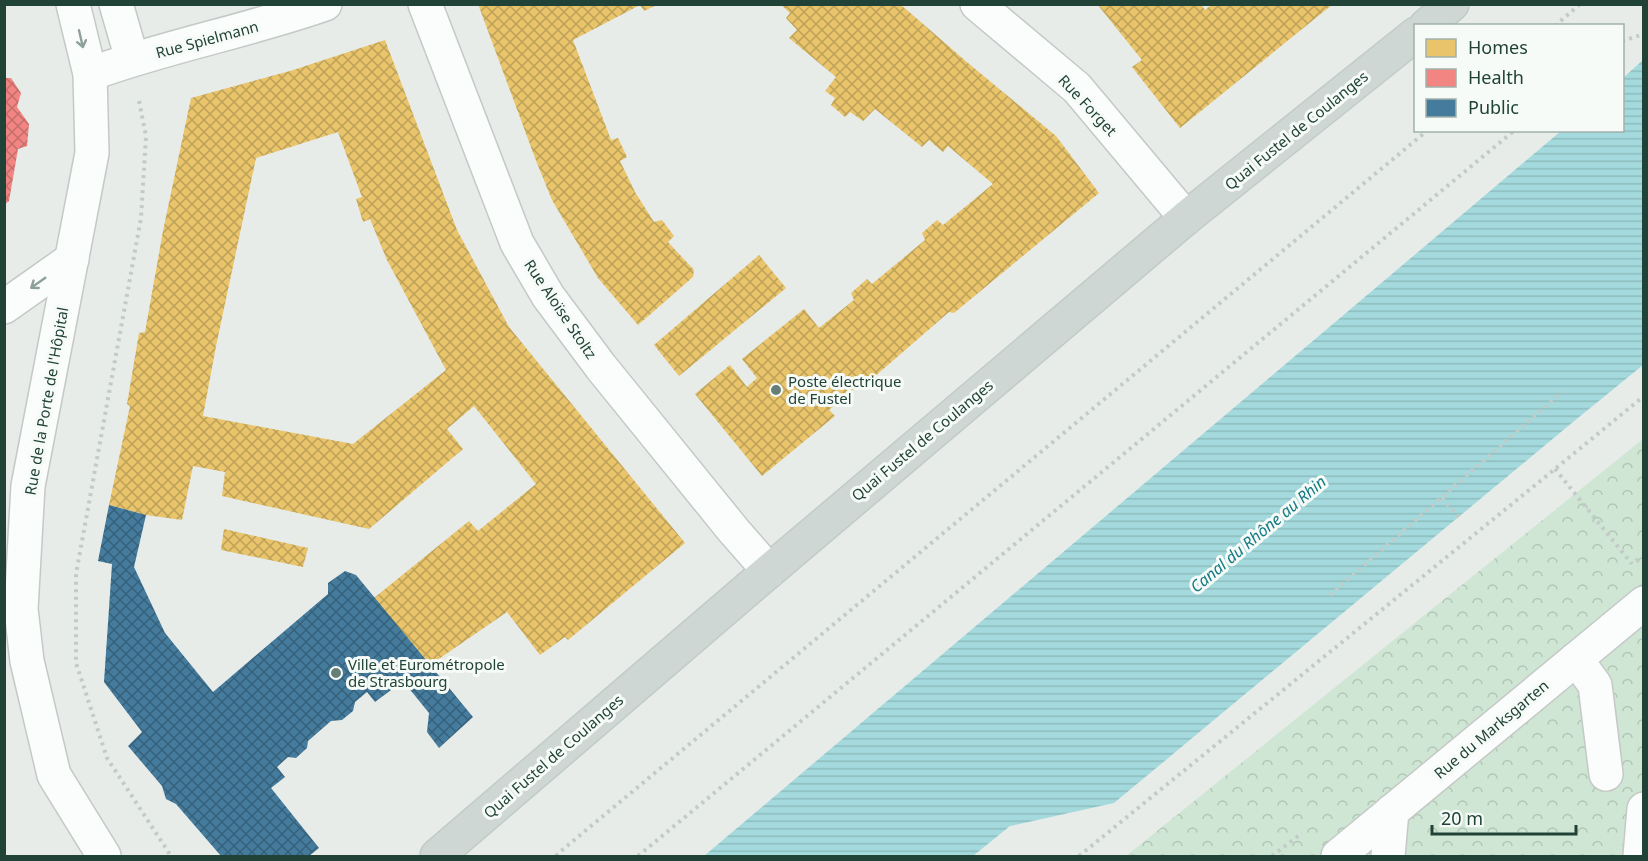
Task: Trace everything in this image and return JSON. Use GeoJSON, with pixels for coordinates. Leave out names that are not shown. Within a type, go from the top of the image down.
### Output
{"type":"FeatureCollection","features":[{"type":"Feature","properties":{"kind":"main road"},"geometry":{"type":"LineString","coordinates":[[1428,24],[1452,4]]}},
{"type":"Feature","properties":{"kind":"main road","name":"Quai Fustel de Coulanges"},"geometry":{"type":"LineString","coordinates":[[437,856],[1186,218],[1414,36]]}},
{"type":"Feature","properties":{"kind":"street","name":"Rue de la Porte de l'Hôpital"},"geometry":{"type":"LineString","coordinates":[[73,4],[90,74],[92,153],[72,259],[16,480],[21,609],[27,661],[54,775],[104,856]]}},
{"type":"Feature","properties":{"kind":"street"},"geometry":{"type":"LineString","coordinates":[[116,4],[132,59]]}},
{"type":"Feature","properties":{"kind":"street","name":"Rue Spielmann"},"geometry":{"type":"LineString","coordinates":[[90,74],[132,59],[289,17],[325,4]]}},
{"type":"Feature","properties":{"kind":"street","name":"Rue Aloïse Stoltz"},"geometry":{"type":"LineString","coordinates":[[425,4],[517,243],[543,287],[601,367],[721,516],[769,571]]}},
{"type":"Feature","properties":{"kind":"street","name":"Rue Forget"},"geometry":{"type":"LineString","coordinates":[[977,4],[1077,88],[1186,218]]}},
{"type":"Feature","properties":{"kind":"street"},"geometry":{"type":"LineString","coordinates":[[4,307],[72,259]]}},
{"type":"Feature","properties":{"kind":"street","name":"Rue du Marksgarten"},"geometry":{"type":"LineString","coordinates":[[1338,856],[1644,603]]}},
{"type":"Feature","properties":{"kind":"street"},"geometry":{"type":"LineString","coordinates":[[1576,659],[1595,685],[1606,774]]}},
{"type":"Feature","properties":{"kind":"street"},"geometry":{"type":"LineString","coordinates":[[1640,856],[1644,809]]}},
{"type":"Feature","properties":{"kind":"street"},"geometry":{"type":"LineString","coordinates":[[1388,856],[1392,811]]}},
{"type":"Feature","properties":{"kind":"path"},"geometry":{"type":"LineString","coordinates":[[1557,24],[1580,4]]}},
{"type":"Feature","properties":{"kind":"path"},"geometry":{"type":"LineString","coordinates":[[1624,41],[1644,34]]}},
{"type":"Feature","properties":{"kind":"path"},"geometry":{"type":"LineString","coordinates":[[132,59],[146,136],[141,218],[75,574],[75,663],[107,758],[171,856]]}},
{"type":"Feature","properties":{"kind":"path"},"geometry":{"type":"LineString","coordinates":[[556,856],[1426,132]]}},
{"type":"Feature","properties":{"kind":"path"},"geometry":{"type":"LineString","coordinates":[[638,856],[1513,132]]}},
{"type":"Feature","properties":{"kind":"path"},"geometry":{"type":"LineString","coordinates":[[1330,595],[1562,392]]}},
{"type":"Feature","properties":{"kind":"path"},"geometry":{"type":"LineString","coordinates":[[1079,856],[1644,396]]}},
{"type":"Feature","properties":{"kind":"path"},"geometry":{"type":"LineString","coordinates":[[1556,469],[1632,564]]}},
{"type":"Feature","properties":{"kind":"path"},"geometry":{"type":"LineString","coordinates":[[1442,498],[1459,517]]}},
{"type":"Feature","properties":{"kind":"green space"},"geometry":{"type":"Polygon","coordinates":[[[1643,439],[1643,856],[1126,856],[1643,439]]]}},
{"type":"Feature","properties":{"kind":"water","name":"Canal du Rhône au Rhin"},"geometry":{"type":"Polygon","coordinates":[[[1643,60],[1643,365],[1114,803],[1010,826],[973,856],[704,856],[1560,132],[1624,132],[1624,77],[1643,60]]]}},
{"type":"Feature","properties":{"kind":"building: Homes"},"geometry":{"type":"Polygon","coordinates":[[[478,4],[659,4],[644,11],[640,5],[573,40],[611,140],[618,138],[627,157],[620,161],[635,192],[654,222],[662,220],[674,236],[668,242],[694,270],[693,277],[638,325],[598,278],[552,200],[478,4]]]}},
{"type":"Feature","properties":{"kind":"building: Homes"},"geometry":{"type":"Polygon","coordinates":[[[780,4],[900,4],[1056,136],[1099,193],[954,313],[949,312],[866,384],[863,382],[829,410],[835,416],[762,476],[695,394],[730,365],[747,387],[757,378],[742,359],[804,309],[819,328],[854,300],[851,293],[867,279],[872,284],[925,240],[922,233],[937,220],[943,225],[993,184],[948,146],[943,152],[929,140],[922,147],[875,109],[863,121],[850,112],[845,117],[831,105],[835,98],[825,91],[836,77],[789,38],[797,30],[786,18],[790,13],[780,4]]]}},
{"type":"Feature","properties":{"kind":"building: Homes"},"geometry":{"type":"Polygon","coordinates":[[[1097,4],[1201,4],[1205,10],[1212,4],[1333,4],[1180,128],[1132,67],[1142,60],[1097,4]]]}},
{"type":"Feature","properties":{"kind":"building: Homes"},"geometry":{"type":"Polygon","coordinates":[[[385,40],[457,230],[509,327],[685,543],[568,640],[565,637],[540,655],[507,612],[430,665],[374,598],[469,521],[478,531],[536,484],[474,406],[447,429],[463,449],[369,529],[222,496],[225,472],[193,466],[182,520],[146,515],[109,505],[130,406],[127,404],[139,333],[145,332],[163,231],[191,98],[290,71],[385,40]],[[338,132],[256,158],[203,416],[353,444],[446,370],[387,260],[370,219],[363,222],[356,199],[362,197],[338,132]]]}},
{"type":"Feature","properties":{"kind":"building: Homes"},"geometry":{"type":"Polygon","coordinates":[[[759,255],[786,288],[679,376],[654,345],[759,255]]]}},
{"type":"Feature","properties":{"kind":"building: Homes"},"geometry":{"type":"Polygon","coordinates":[[[224,529],[308,548],[303,567],[221,550],[224,529]]]}},
{"type":"Feature","properties":{"kind":"building: Health"},"geometry":{"type":"Polygon","coordinates":[[[4,78],[11,78],[21,93],[17,107],[29,124],[27,146],[18,149],[9,201],[4,205],[4,78]]]}},
{"type":"Feature","properties":{"kind":"building: Public","name":"Ville et Eurométropole de Strasbourg"},"geometry":{"type":"Polygon","coordinates":[[[109,505],[146,515],[134,567],[165,633],[213,692],[328,594],[328,583],[345,571],[356,575],[473,717],[439,748],[427,732],[429,713],[403,681],[375,702],[367,692],[355,702],[353,711],[342,720],[331,721],[308,741],[307,748],[296,758],[288,757],[277,767],[285,777],[271,788],[319,848],[309,856],[221,856],[176,804],[166,799],[162,786],[128,746],[142,732],[104,682],[112,564],[98,561],[109,505]]]}},
{"type":"Feature","properties":{"kind":"place","name":"Poste électrique de Fustel"},"geometry":{"type":"Point","coordinates":[776,390]}},
{"type":"Feature","properties":{"kind":"place","name":"Ville et Eurométropole de Strasbourg"},"geometry":{"type":"Point","coordinates":[336,673]}}]}
